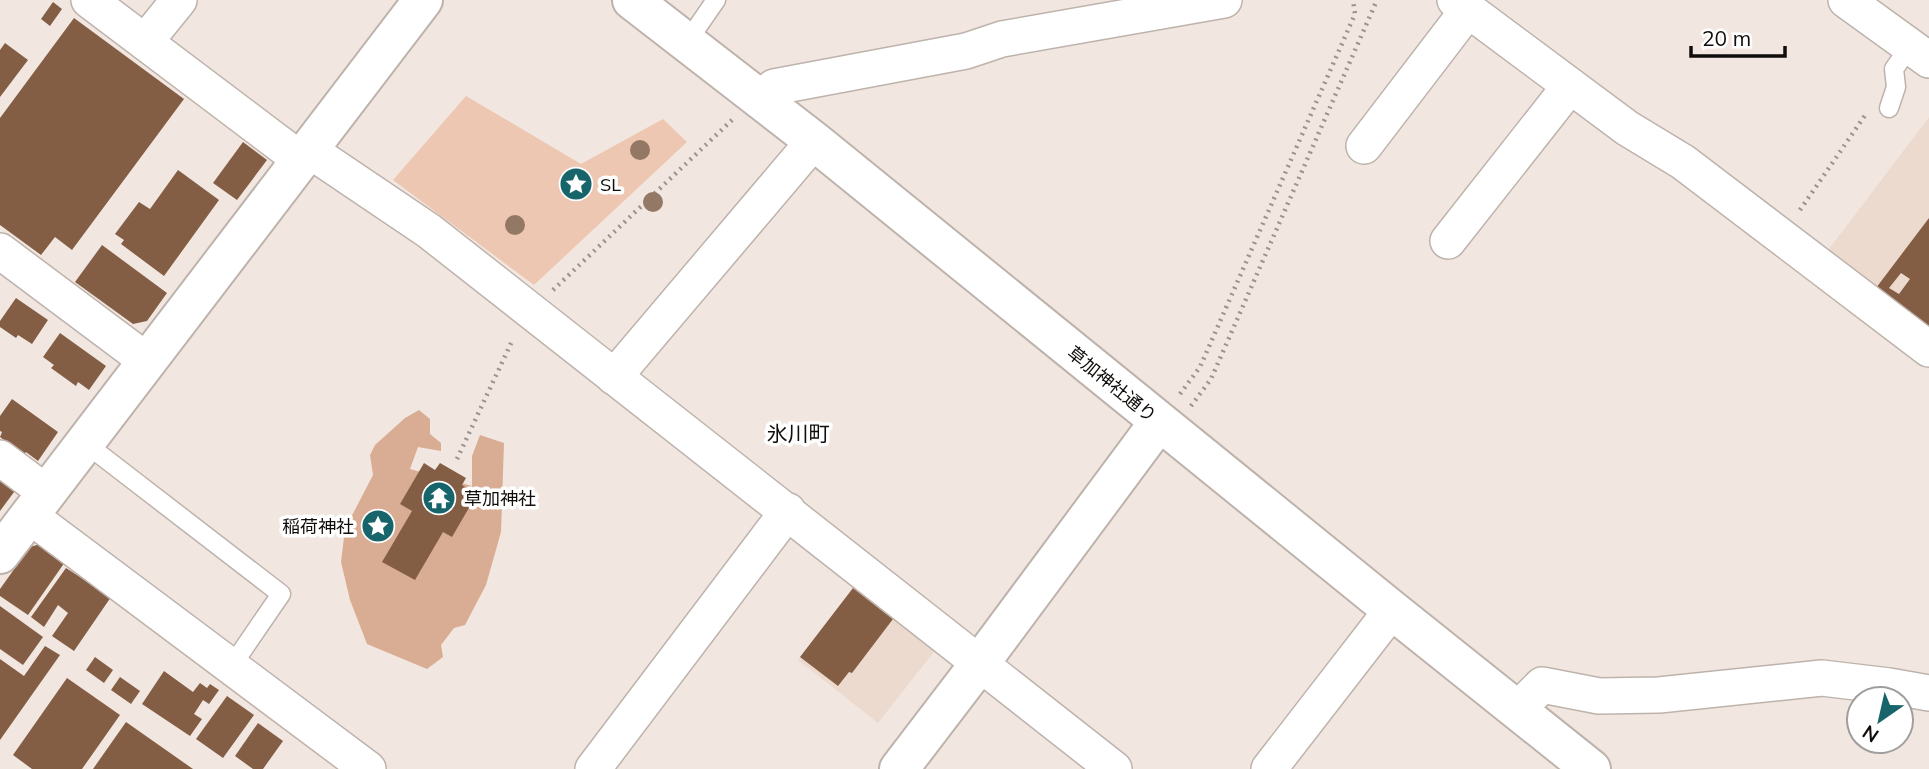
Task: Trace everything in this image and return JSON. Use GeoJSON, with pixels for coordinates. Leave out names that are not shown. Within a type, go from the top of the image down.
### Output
{"type":"FeatureCollection","features":[{"type":"Feature","properties":{"kind":"street"},"geometry":{"type":"LineString","coordinates":[[89,0],[305,155],[429,231],[1114,769]]}},
{"type":"Feature","properties":{"kind":"street"},"geometry":{"type":"LineString","coordinates":[[145,42],[179,0]]}},
{"type":"Feature","properties":{"kind":"street"},"geometry":{"type":"LineString","coordinates":[[0,554],[424,0]]}},
{"type":"Feature","properties":{"kind":"street","name":"草加神社通り"},"geometry":{"type":"LineString","coordinates":[[632,0],[687,42],[749,107],[814,141],[1167,410],[1200,453],[1591,769]]}},
{"type":"Feature","properties":{"kind":"street"},"geometry":{"type":"LineString","coordinates":[[749,107],[774,87],[966,51],[1002,39],[1224,0]]}},
{"type":"Feature","properties":{"kind":"street"},"geometry":{"type":"LineString","coordinates":[[1846,0],[1911,58]]}},
{"type":"Feature","properties":{"kind":"street"},"geometry":{"type":"LineString","coordinates":[[1364,146],[1462,5],[1627,128],[1683,162],[1929,349]]}},
{"type":"Feature","properties":{"kind":"street"},"geometry":{"type":"LineString","coordinates":[[1448,241],[1570,86]]}},
{"type":"Feature","properties":{"kind":"street"},"geometry":{"type":"LineString","coordinates":[[614,377],[814,141]]}},
{"type":"Feature","properties":{"kind":"street"},"geometry":{"type":"LineString","coordinates":[[0,251],[147,361]]}},
{"type":"Feature","properties":{"kind":"street"},"geometry":{"type":"LineString","coordinates":[[899,769],[1167,410]]}},
{"type":"Feature","properties":{"kind":"street"},"geometry":{"type":"LineString","coordinates":[[0,458],[38,504],[232,667],[368,769]]}},
{"type":"Feature","properties":{"kind":"street"},"geometry":{"type":"LineString","coordinates":[[593,769],[788,511]]}},
{"type":"Feature","properties":{"kind":"street"},"geometry":{"type":"LineString","coordinates":[[1269,769],[1392,610]]}},
{"type":"Feature","properties":{"kind":"street"},"geometry":{"type":"LineString","coordinates":[[1517,710],[1542,685],[1599,696],[1659,695],[1822,678],[1929,693]]}},
{"type":"Feature","properties":{"kind":"lane"},"geometry":{"type":"LineString","coordinates":[[687,42],[716,0]]}},
{"type":"Feature","properties":{"kind":"lane"},"geometry":{"type":"LineString","coordinates":[[1889,108],[1911,58]]}},
{"type":"Feature","properties":{"kind":"lane"},"geometry":{"type":"LineString","coordinates":[[85,443],[281,594],[232,667]]}},
{"type":"Feature","properties":{"kind":"path"},"geometry":{"type":"LineString","coordinates":[[1167,410],[1200,367],[1356,14],[1353,0]]}},
{"type":"Feature","properties":{"kind":"path"},"geometry":{"type":"LineString","coordinates":[[1167,410],[1188,410],[1211,379],[1377,0]]}},
{"type":"Feature","properties":{"kind":"path"},"geometry":{"type":"LineString","coordinates":[[1781,237],[1885,86],[1911,58]]}},
{"type":"Feature","properties":{"kind":"path"},"geometry":{"type":"LineString","coordinates":[[457,459],[522,321],[530,311],[749,107]]}},
{"type":"Feature","properties":{"kind":"shaded area"},"geometry":{"type":"Polygon","coordinates":[[[466,96],[581,164],[663,119],[687,142],[534,285],[393,180],[466,96]]]}},
{"type":"Feature","properties":{"kind":"shaded area"},"geometry":{"type":"Polygon","coordinates":[[[1929,117],[1929,337],[1823,257],[1929,117]]]}},
{"type":"Feature","properties":{"kind":"shaded area"},"geometry":{"type":"Polygon","coordinates":[[[419,410],[430,419],[430,434],[441,443],[441,451],[418,447],[410,469],[472,486],[472,456],[480,435],[504,443],[501,532],[486,585],[465,625],[454,628],[441,645],[443,657],[427,669],[367,644],[350,600],[341,562],[345,529],[373,475],[370,455],[375,445],[405,418],[419,410]]]}},
{"type":"Feature","properties":{"kind":"shaded area"},"geometry":{"type":"Polygon","coordinates":[[[861,580],[940,644],[878,723],[798,660],[861,580]]]}},
{"type":"Feature","properties":{"kind":"building"},"geometry":{"type":"Polygon","coordinates":[[[53,2],[62,9],[50,26],[41,19],[53,2]]]}},
{"type":"Feature","properties":{"kind":"building"},"geometry":{"type":"Polygon","coordinates":[[[74,18],[184,99],[72,250],[55,237],[41,255],[0,225],[0,118],[74,18]]]}},
{"type":"Feature","properties":{"kind":"building"},"geometry":{"type":"Polygon","coordinates":[[[5,43],[28,60],[0,97],[0,50],[5,43]]]}},
{"type":"Feature","properties":{"kind":"building"},"geometry":{"type":"Polygon","coordinates":[[[243,142],[267,160],[237,200],[213,183],[243,142]]]}},
{"type":"Feature","properties":{"kind":"building"},"geometry":{"type":"Polygon","coordinates":[[[178,170],[219,200],[164,276],[121,244],[124,240],[115,234],[139,202],[150,209],[178,170]]]}},
{"type":"Feature","properties":{"kind":"building"},"geometry":{"type":"Polygon","coordinates":[[[1929,218],[1929,329],[1876,288],[1929,218]],[[1901,273],[1889,288],[1899,294],[1910,279],[1901,273]]]}},
{"type":"Feature","properties":{"kind":"building"},"geometry":{"type":"Polygon","coordinates":[[[102,245],[167,293],[147,321],[133,324],[75,282],[102,245]]]}},
{"type":"Feature","properties":{"kind":"building"},"geometry":{"type":"Polygon","coordinates":[[[16,298],[48,320],[32,344],[18,335],[16,338],[0,327],[0,321],[16,298]]]}},
{"type":"Feature","properties":{"kind":"building"},"geometry":{"type":"Polygon","coordinates":[[[60,333],[106,366],[89,390],[78,382],[76,386],[51,368],[54,365],[43,357],[60,333]]]}},
{"type":"Feature","properties":{"kind":"building"},"geometry":{"type":"Polygon","coordinates":[[[12,399],[58,432],[38,461],[26,452],[24,455],[0,437],[0,416],[12,399]]]}},
{"type":"Feature","properties":{"kind":"building"},"geometry":{"type":"Polygon","coordinates":[[[424,463],[435,470],[440,463],[466,478],[462,485],[477,494],[452,537],[443,532],[415,580],[382,562],[412,511],[400,504],[424,463]]]}},
{"type":"Feature","properties":{"kind":"building"},"geometry":{"type":"Polygon","coordinates":[[[0,476],[17,488],[0,511],[0,476]]]}},
{"type":"Feature","properties":{"kind":"building"},"geometry":{"type":"Polygon","coordinates":[[[40,544],[65,562],[28,615],[0,596],[0,589],[30,547],[40,544]]]}},
{"type":"Feature","properties":{"kind":"building"},"geometry":{"type":"Polygon","coordinates":[[[66,568],[111,597],[74,651],[52,636],[68,613],[58,605],[44,627],[31,617],[66,568]]]}},
{"type":"Feature","properties":{"kind":"building"},"geometry":{"type":"Polygon","coordinates":[[[853,588],[893,619],[852,673],[849,672],[838,686],[800,657],[853,588]]]}},
{"type":"Feature","properties":{"kind":"building"},"geometry":{"type":"Polygon","coordinates":[[[0,606],[43,637],[23,665],[0,649],[0,606]]]}},
{"type":"Feature","properties":{"kind":"building"},"geometry":{"type":"Polygon","coordinates":[[[45,646],[60,655],[0,740],[0,659],[24,676],[45,646]]]}},
{"type":"Feature","properties":{"kind":"building"},"geometry":{"type":"Polygon","coordinates":[[[95,657],[113,670],[104,683],[86,670],[95,657]]]}},
{"type":"Feature","properties":{"kind":"building"},"geometry":{"type":"Polygon","coordinates":[[[164,671],[193,692],[200,683],[207,688],[210,684],[219,690],[209,704],[203,700],[194,714],[202,719],[190,736],[142,704],[164,671]]]}},
{"type":"Feature","properties":{"kind":"building"},"geometry":{"type":"Polygon","coordinates":[[[120,677],[140,691],[131,704],[111,690],[120,677]]]}},
{"type":"Feature","properties":{"kind":"building"},"geometry":{"type":"Polygon","coordinates":[[[67,678],[120,715],[82,769],[32,769],[13,755],[67,678]]]}},
{"type":"Feature","properties":{"kind":"building"},"geometry":{"type":"Polygon","coordinates":[[[227,696],[254,715],[223,758],[196,739],[227,696]]]}},
{"type":"Feature","properties":{"kind":"building"},"geometry":{"type":"Polygon","coordinates":[[[126,722],[193,769],[93,769],[126,722]]]}},
{"type":"Feature","properties":{"kind":"building"},"geometry":{"type":"Polygon","coordinates":[[[258,723],[283,741],[263,769],[253,769],[235,756],[258,723]]]}},
{"type":"Feature","properties":{"kind":"place","name":"SL"},"geometry":{"type":"Point","coordinates":[576,184]}},
{"type":"Feature","properties":{"kind":"place","name":"草加神社"},"geometry":{"type":"Point","coordinates":[439,498]}},
{"type":"Feature","properties":{"kind":"place","name":"稲荷神社"},"geometry":{"type":"Point","coordinates":[378,526]}},
{"type":"Feature","properties":{"kind":"district","name":"氷川町"},"geometry":{"type":"Point","coordinates":[798,433]}}]}
